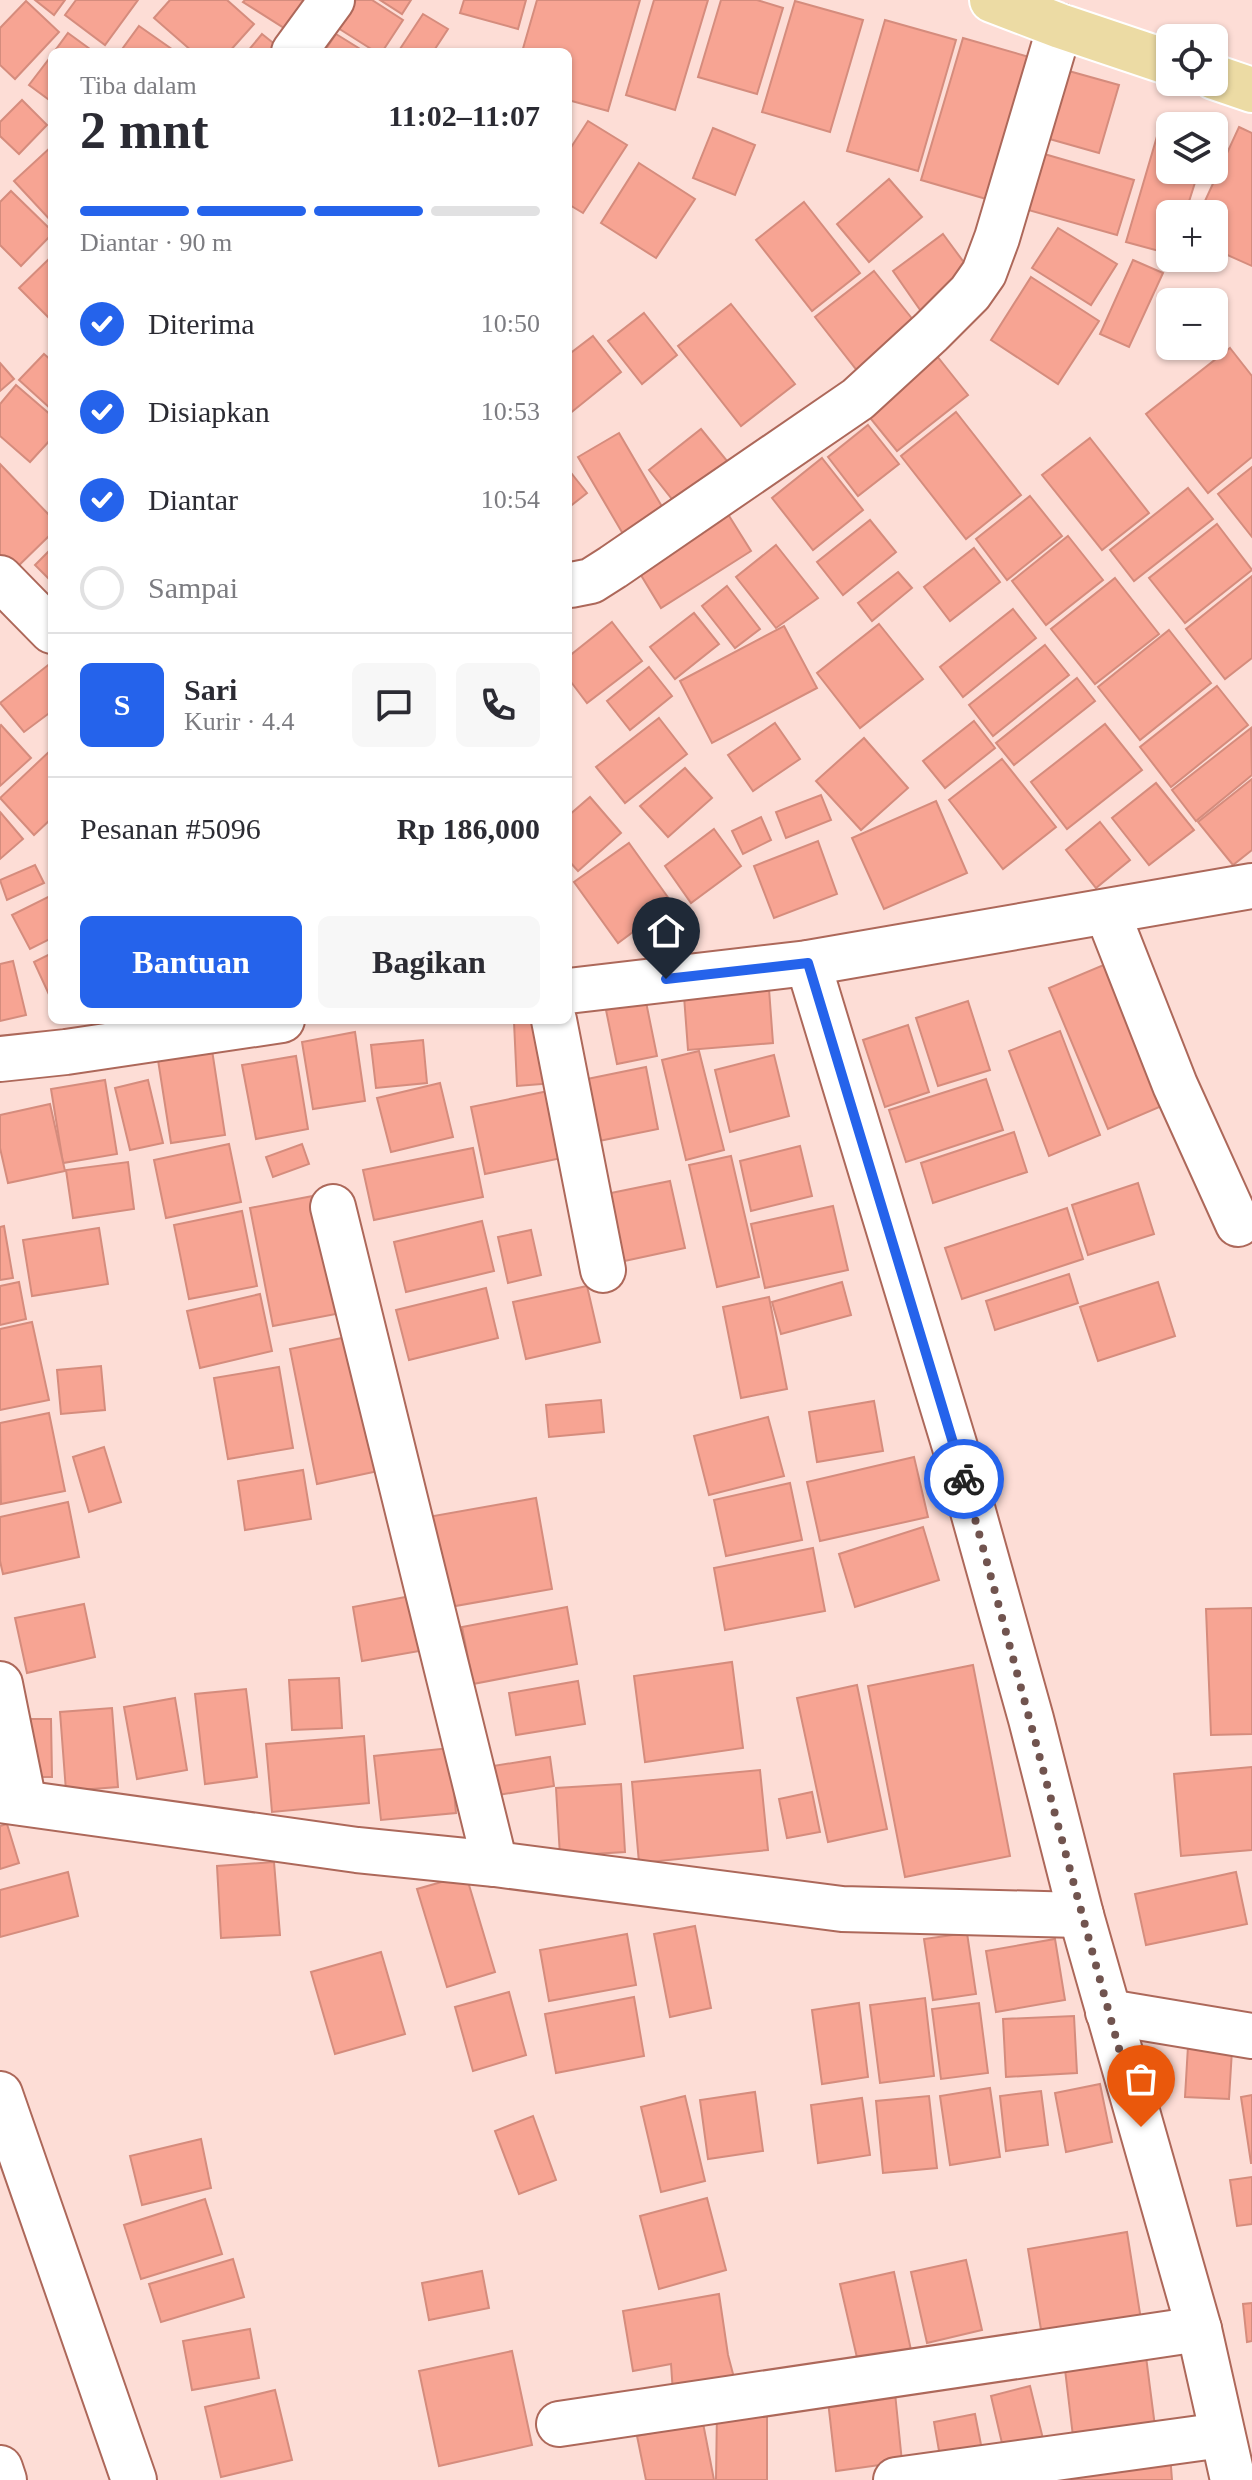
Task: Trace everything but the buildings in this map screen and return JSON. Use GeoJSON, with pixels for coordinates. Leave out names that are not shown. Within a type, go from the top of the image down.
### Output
{"type":"FeatureCollection","features":[{"type":"Feature","properties":{"kind":"main road"},"geometry":{"type":"LineString","coordinates":[[992,0],[1156,58]]}},
{"type":"Feature","properties":{"kind":"main road"},"geometry":{"type":"LineString","coordinates":[[1228,82],[1252,90]]}},
{"type":"Feature","properties":{"kind":"street"},"geometry":{"type":"LineString","coordinates":[[297,48],[332,0]]}},
{"type":"Feature","properties":{"kind":"street"},"geometry":{"type":"LineString","coordinates":[[572,585],[591,581],[613,567],[858,399],[970,293],[984,273],[997,238],[1060,26]]}},
{"type":"Feature","properties":{"kind":"street"},"geometry":{"type":"LineString","coordinates":[[0,578],[48,627]]}},
{"type":"Feature","properties":{"kind":"street"},"geometry":{"type":"LineString","coordinates":[[572,991],[808,963],[1252,886]]}},
{"type":"Feature","properties":{"kind":"street"},"geometry":{"type":"LineString","coordinates":[[1107,912],[1175,1085],[1238,1224]]}},
{"type":"Feature","properties":{"kind":"street"},"geometry":{"type":"LineString","coordinates":[[808,963],[955,1447],[1031,1719],[1081,1915],[1199,2329],[1233,2480]]}},
{"type":"Feature","properties":{"kind":"street"},"geometry":{"type":"LineString","coordinates":[[0,1059],[255,1024]]}},
{"type":"Feature","properties":{"kind":"street"},"geometry":{"type":"LineString","coordinates":[[555,1024],[603,1270]]}},
{"type":"Feature","properties":{"kind":"street"},"geometry":{"type":"LineString","coordinates":[[333,1207],[495,1864]]}},
{"type":"Feature","properties":{"kind":"street"},"geometry":{"type":"LineString","coordinates":[[0,1684],[12,1802],[357,1850],[495,1864],[842,1909],[1081,1915]]}},
{"type":"Feature","properties":{"kind":"street"},"geometry":{"type":"LineString","coordinates":[[1108,2012],[1252,2036]]}},
{"type":"Feature","properties":{"kind":"street"},"geometry":{"type":"LineString","coordinates":[[0,2094],[134,2480]]}},
{"type":"Feature","properties":{"kind":"street"},"geometry":{"type":"LineString","coordinates":[[559,2424],[1199,2329]]}},
{"type":"Feature","properties":{"kind":"street"},"geometry":{"type":"LineString","coordinates":[[896,2480],[1222,2435]]}},
{"type":"Feature","properties":{"kind":"street"},"geometry":{"type":"LineString","coordinates":[[0,2468],[4,2480]]}},
{"type":"Feature","properties":{"kind":"way so far"},"geometry":{"type":"LineString","coordinates":[[964,1479],[1141,2127]]}},
{"type":"Feature","properties":{"kind":"route"},"geometry":{"type":"LineString","coordinates":[[666,979],[808,963],[964,1479]]}}]}
